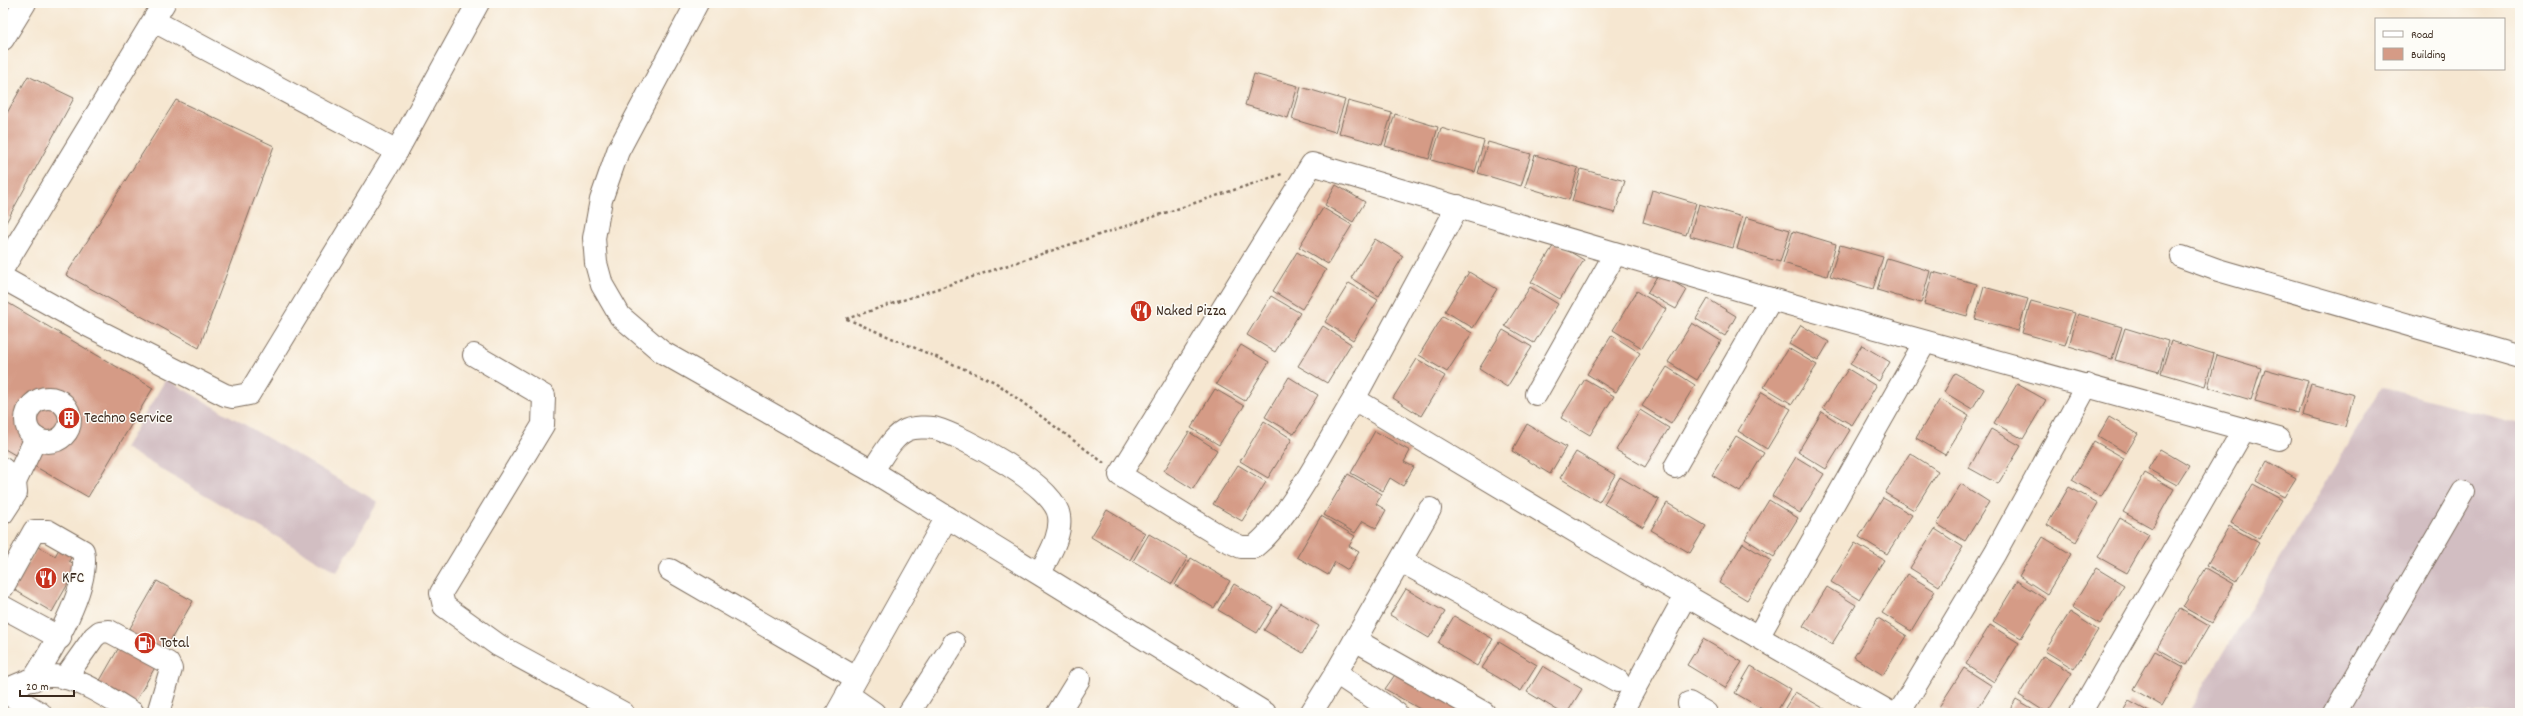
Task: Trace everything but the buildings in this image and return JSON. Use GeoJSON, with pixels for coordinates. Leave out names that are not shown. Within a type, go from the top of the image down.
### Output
{"type":"FeatureCollection","features":[{"type":"Feature","properties":{"kind":"main road"},"geometry":{"type":"LineString","coordinates":[[3,38],[25,3]]}},
{"type":"Feature","properties":{"kind":"main road"},"geometry":{"type":"LineString","coordinates":[[3,278],[89,326],[225,395],[242,397],[249,394],[397,151],[478,3]]}},
{"type":"Feature","properties":{"kind":"main road"},"geometry":{"type":"LineString","coordinates":[[697,3],[618,151],[601,200],[594,238],[596,263],[602,285],[620,316],[662,352],[872,471],[1040,573],[1265,713]]}},
{"type":"Feature","properties":{"kind":"main road"},"geometry":{"type":"LineString","coordinates":[[3,268],[159,12],[397,151]]}},
{"type":"Feature","properties":{"kind":"main road"},"geometry":{"type":"LineString","coordinates":[[1458,206],[1354,399],[1292,500],[1270,532],[1254,546],[1241,547],[1226,540],[1120,475],[1312,164],[1458,206],[1615,254],[1925,342],[2087,385],[2278,439]]}},
{"type":"Feature","properties":{"kind":"main road"},"geometry":{"type":"LineString","coordinates":[[1536,394],[1615,254]]}},
{"type":"Feature","properties":{"kind":"main road"},"geometry":{"type":"LineString","coordinates":[[2182,257],[2218,270],[2520,357]]}},
{"type":"Feature","properties":{"kind":"main road"},"geometry":{"type":"LineString","coordinates":[[1675,467],[1771,298]]}},
{"type":"Feature","properties":{"kind":"main road"},"geometry":{"type":"LineString","coordinates":[[1758,637],[1925,342]]}},
{"type":"Feature","properties":{"kind":"main road"},"geometry":{"type":"LineString","coordinates":[[474,355],[544,396],[543,425],[441,593],[444,606],[498,645],[623,713]]}},
{"type":"Feature","properties":{"kind":"main road"},"geometry":{"type":"LineString","coordinates":[[1899,713],[1995,553],[2087,385]]}},
{"type":"Feature","properties":{"kind":"main road"},"geometry":{"type":"LineString","coordinates":[[1354,399],[1686,595],[1891,713]]}},
{"type":"Feature","properties":{"kind":"main road"},"geometry":{"type":"LineString","coordinates":[[872,471],[898,434],[909,429],[933,428],[960,438],[988,453],[1026,478],[1047,495],[1059,515],[1057,536],[1040,573]]}},
{"type":"Feature","properties":{"kind":"main road"},"geometry":{"type":"LineString","coordinates":[[2080,713],[2244,429]]}},
{"type":"Feature","properties":{"kind":"main road"},"geometry":{"type":"LineString","coordinates":[[3,513],[16,493],[9,476],[36,438]]}},
{"type":"Feature","properties":{"kind":"main road"},"geometry":{"type":"LineString","coordinates":[[2335,713],[2464,492]]}},
{"type":"Feature","properties":{"kind":"main road"},"geometry":{"type":"LineString","coordinates":[[1311,713],[1336,674],[1430,509]]}},
{"type":"Feature","properties":{"kind":"main road"},"geometry":{"type":"LineString","coordinates":[[837,713],[947,517]]}},
{"type":"Feature","properties":{"kind":"main road"},"geometry":{"type":"LineString","coordinates":[[3,587],[34,531],[48,531],[83,551],[86,564],[60,638],[33,680]]}},
{"type":"Feature","properties":{"kind":"main road"},"geometry":{"type":"LineString","coordinates":[[1400,561],[1618,681]]}},
{"type":"Feature","properties":{"kind":"main road"},"geometry":{"type":"LineString","coordinates":[[670,570],[852,686],[874,713]]}},
{"type":"Feature","properties":{"kind":"main road"},"geometry":{"type":"LineString","coordinates":[[1621,713],[1686,595]]}},
{"type":"Feature","properties":{"kind":"main road"},"geometry":{"type":"LineString","coordinates":[[3,607],[60,638]]}},
{"type":"Feature","properties":{"kind":"main road"},"geometry":{"type":"LineString","coordinates":[[65,678],[94,637],[100,632],[109,630],[168,663],[171,669],[158,713]]}},
{"type":"Feature","properties":{"kind":"main road"},"geometry":{"type":"LineString","coordinates":[[1355,640],[1484,713]]}},
{"type":"Feature","properties":{"kind":"main road"},"geometry":{"type":"LineString","coordinates":[[909,713],[954,643]]}},
{"type":"Feature","properties":{"kind":"main road"},"geometry":{"type":"LineString","coordinates":[[1336,674],[1396,713]]}},
{"type":"Feature","properties":{"kind":"main road"},"geometry":{"type":"LineString","coordinates":[[3,691],[33,680],[52,676],[65,678],[133,713]]}},
{"type":"Feature","properties":{"kind":"main road"},"geometry":{"type":"LineString","coordinates":[[1058,713],[1079,679]]}},
{"type":"Feature","properties":{"kind":"main road"},"geometry":{"type":"LineString","coordinates":[[3,691],[40,713]]}},
{"type":"Feature","properties":{"kind":"path"},"geometry":{"type":"LineString","coordinates":[[1120,475],[995,382],[846,319],[1312,164]]}},
{"type":"Feature","properties":{"kind":"shaded area"},"geometry":{"type":"Polygon","coordinates":[[[166,379],[378,502],[337,572],[125,448],[166,379]]]}},
{"type":"Feature","properties":{"kind":"shaded area"},"geometry":{"type":"Polygon","coordinates":[[[2382,387],[2520,424],[2520,713],[2188,713],[2382,387]]]}},
{"type":"Feature","properties":{"kind":"place","name":"Naked Pizza"},"geometry":{"type":"Point","coordinates":[1141,311]}},
{"type":"Feature","properties":{"kind":"place","name":"Techno Service"},"geometry":{"type":"Point","coordinates":[69,418]}},
{"type":"Feature","properties":{"kind":"place","name":"KFC"},"geometry":{"type":"Point","coordinates":[46,578]}},
{"type":"Feature","properties":{"kind":"place","name":"Total"},"geometry":{"type":"Point","coordinates":[145,643]}}]}
